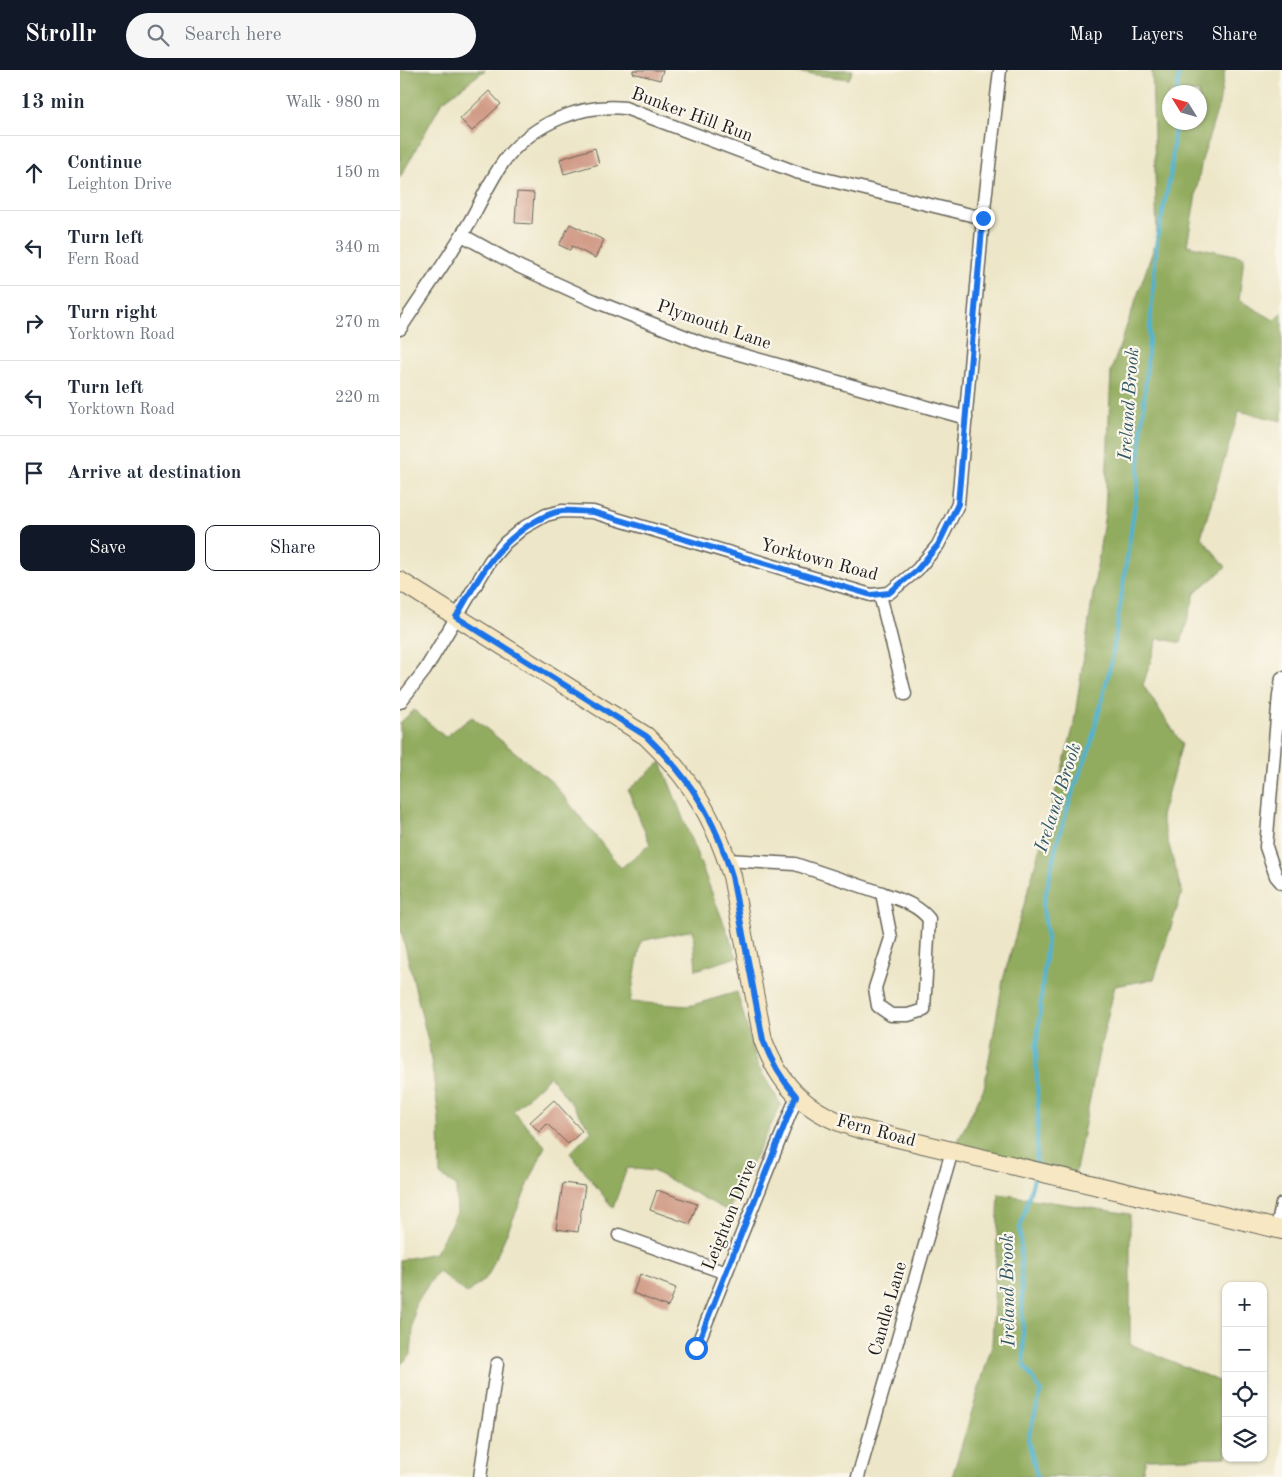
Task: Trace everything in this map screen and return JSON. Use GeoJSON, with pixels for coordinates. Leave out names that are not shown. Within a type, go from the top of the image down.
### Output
{"type":"FeatureCollection","features":[{"type":"Feature","properties":{"kind":"street","name":"Yorktown Road"},"geometry":{"type":"LineString","coordinates":[[400,702],[425,670],[490,561],[505,543],[523,528],[546,515],[562,510],[593,512],[871,595],[889,593],[917,570],[938,545],[958,504],[983,218],[1000,70]]}},
{"type":"Feature","properties":{"kind":"street","name":"Bunker Hill Run"},"geometry":{"type":"LineString","coordinates":[[400,328],[462,235],[492,179],[507,158],[523,141],[539,130],[557,120],[584,110],[609,106],[626,108],[796,172],[983,218]]}},
{"type":"Feature","properties":{"kind":"street","name":"Plymouth Lane"},"geometry":{"type":"LineString","coordinates":[[462,235],[520,267],[597,302],[707,345],[966,418]]}},
{"type":"Feature","properties":{"kind":"street","name":"Fern Road"},"geometry":{"type":"LineString","coordinates":[[400,581],[646,736],[678,769],[700,799],[713,824],[727,860],[732,876],[763,1040],[776,1070],[796,1096],[817,1112],[841,1124],[1279,1229]]}},
{"type":"Feature","properties":{"kind":"street"},"geometry":{"type":"LineString","coordinates":[[880,595],[905,694]]}},
{"type":"Feature","properties":{"kind":"street"},"geometry":{"type":"LineString","coordinates":[[1282,678],[1266,847],[1276,876],[1282,883]]}},
{"type":"Feature","properties":{"kind":"street"},"geometry":{"type":"LineString","coordinates":[[727,860],[795,864],[910,903],[922,911],[929,919],[924,1010],[908,1015],[891,1016],[878,1006],[875,988],[891,938],[882,894]]}},
{"type":"Feature","properties":{"kind":"street","name":"Leighton Drive"},"geometry":{"type":"LineString","coordinates":[[696,1348],[796,1096]]}},
{"type":"Feature","properties":{"kind":"street","name":"Candle Lane"},"geometry":{"type":"LineString","coordinates":[[858,1477],[952,1151]]}},
{"type":"Feature","properties":{"kind":"street"},"geometry":{"type":"LineString","coordinates":[[1279,1229],[1282,1204]]}},
{"type":"Feature","properties":{"kind":"street"},"geometry":{"type":"LineString","coordinates":[[619,1235],[726,1273]]}},
{"type":"Feature","properties":{"kind":"street"},"geometry":{"type":"LineString","coordinates":[[480,1477],[497,1364]]}},
{"type":"Feature","properties":{"kind":"green space"},"geometry":{"type":"Polygon","coordinates":[[[400,70],[485,70],[442,102],[400,178],[400,70]]]}},
{"type":"Feature","properties":{"kind":"green space"},"geometry":{"type":"Polygon","coordinates":[[[777,70],[853,70],[849,79],[777,70]]]}},
{"type":"Feature","properties":{"kind":"green space"},"geometry":{"type":"Polygon","coordinates":[[[1152,70],[1225,70],[1219,104],[1202,160],[1187,245],[1244,257],[1239,300],[1274,320],[1282,312],[1282,421],[1239,411],[1201,537],[1226,567],[1195,593],[1181,643],[1158,638],[1143,685],[1182,744],[1161,816],[1182,893],[1154,979],[1115,986],[1098,1057],[1074,1180],[953,1151],[984,1088],[1003,980],[1073,729],[1105,513],[1111,371],[1157,239],[1152,70]]]}},
{"type":"Feature","properties":{"kind":"green space"},"geometry":{"type":"Polygon","coordinates":[[[414,710],[445,737],[472,717],[553,783],[621,868],[650,844],[628,790],[661,762],[737,957],[696,970],[693,930],[641,941],[630,1002],[689,1006],[737,992],[758,1066],[781,1105],[728,1211],[653,1171],[627,1168],[613,1208],[570,1153],[592,1131],[550,1076],[513,1111],[545,1146],[488,1276],[467,1294],[438,1271],[415,1304],[411,1355],[400,1365],[400,1260],[435,1253],[457,1213],[456,1186],[440,1175],[439,1118],[429,1045],[400,926],[400,723],[414,710]]]}},
{"type":"Feature","properties":{"kind":"green space"},"geometry":{"type":"Polygon","coordinates":[[[999,1194],[1130,1214],[1130,1344],[1222,1382],[1222,1457],[1146,1459],[1141,1477],[952,1477],[992,1345],[999,1194]]]}},
{"type":"Feature","properties":{"kind":"building"},"geometry":{"type":"Polygon","coordinates":[[[633,70],[663,70],[660,80],[633,73],[633,70]]]}},
{"type":"Feature","properties":{"kind":"building"},"geometry":{"type":"Polygon","coordinates":[[[489,91],[501,104],[472,131],[460,119],[489,91]]]}},
{"type":"Feature","properties":{"kind":"building"},"geometry":{"type":"Polygon","coordinates":[[[595,148],[599,164],[564,174],[560,159],[595,148]]]}},
{"type":"Feature","properties":{"kind":"building"},"geometry":{"type":"Polygon","coordinates":[[[517,192],[534,193],[532,224],[515,223],[517,192]]]}},
{"type":"Feature","properties":{"kind":"building"},"geometry":{"type":"Polygon","coordinates":[[[570,224],[604,240],[595,258],[572,246],[570,250],[559,245],[570,224]]]}},
{"type":"Feature","properties":{"kind":"building"},"geometry":{"type":"Polygon","coordinates":[[[554,1100],[582,1131],[568,1144],[547,1124],[539,1132],[530,1122],[554,1100]]]}},
{"type":"Feature","properties":{"kind":"building"},"geometry":{"type":"Polygon","coordinates":[[[563,1183],[585,1186],[578,1232],[556,1229],[563,1183]]]}},
{"type":"Feature","properties":{"kind":"building"},"geometry":{"type":"Polygon","coordinates":[[[657,1190],[697,1204],[690,1224],[650,1210],[657,1190]]]}},
{"type":"Feature","properties":{"kind":"building"},"geometry":{"type":"Polygon","coordinates":[[[640,1274],[676,1288],[668,1307],[633,1293],[640,1274]]]}},
{"type":"Feature","properties":{"kind":"waterway","name":"Ireland Brook"},"geometry":{"type":"LineString","coordinates":[[1178,85],[1179,70]]}},
{"type":"Feature","properties":{"kind":"waterway","name":"Ireland Brook"},"geometry":{"type":"LineString","coordinates":[[1036,1165],[1038,1114],[1036,1050],[1047,939],[1043,906],[1057,842],[1073,791],[1090,747],[1112,660],[1137,490],[1157,239],[1171,172],[1174,130]]}},
{"type":"Feature","properties":{"kind":"waterway","name":"Ireland Brook"},"geometry":{"type":"LineString","coordinates":[[1035,1175],[1020,1228],[1024,1365],[1041,1391],[1028,1439],[1037,1477]]}},
{"type":"Feature","properties":{"kind":"route"},"geometry":{"type":"LineString","coordinates":[[696,1348],[796,1096],[780,1076],[763,1040],[732,876],[724,849],[700,799],[684,776],[646,736],[456,617],[490,561],[505,543],[523,528],[546,515],[562,510],[593,512],[871,595],[889,593],[917,570],[938,545],[958,504],[983,218]]}}]}
